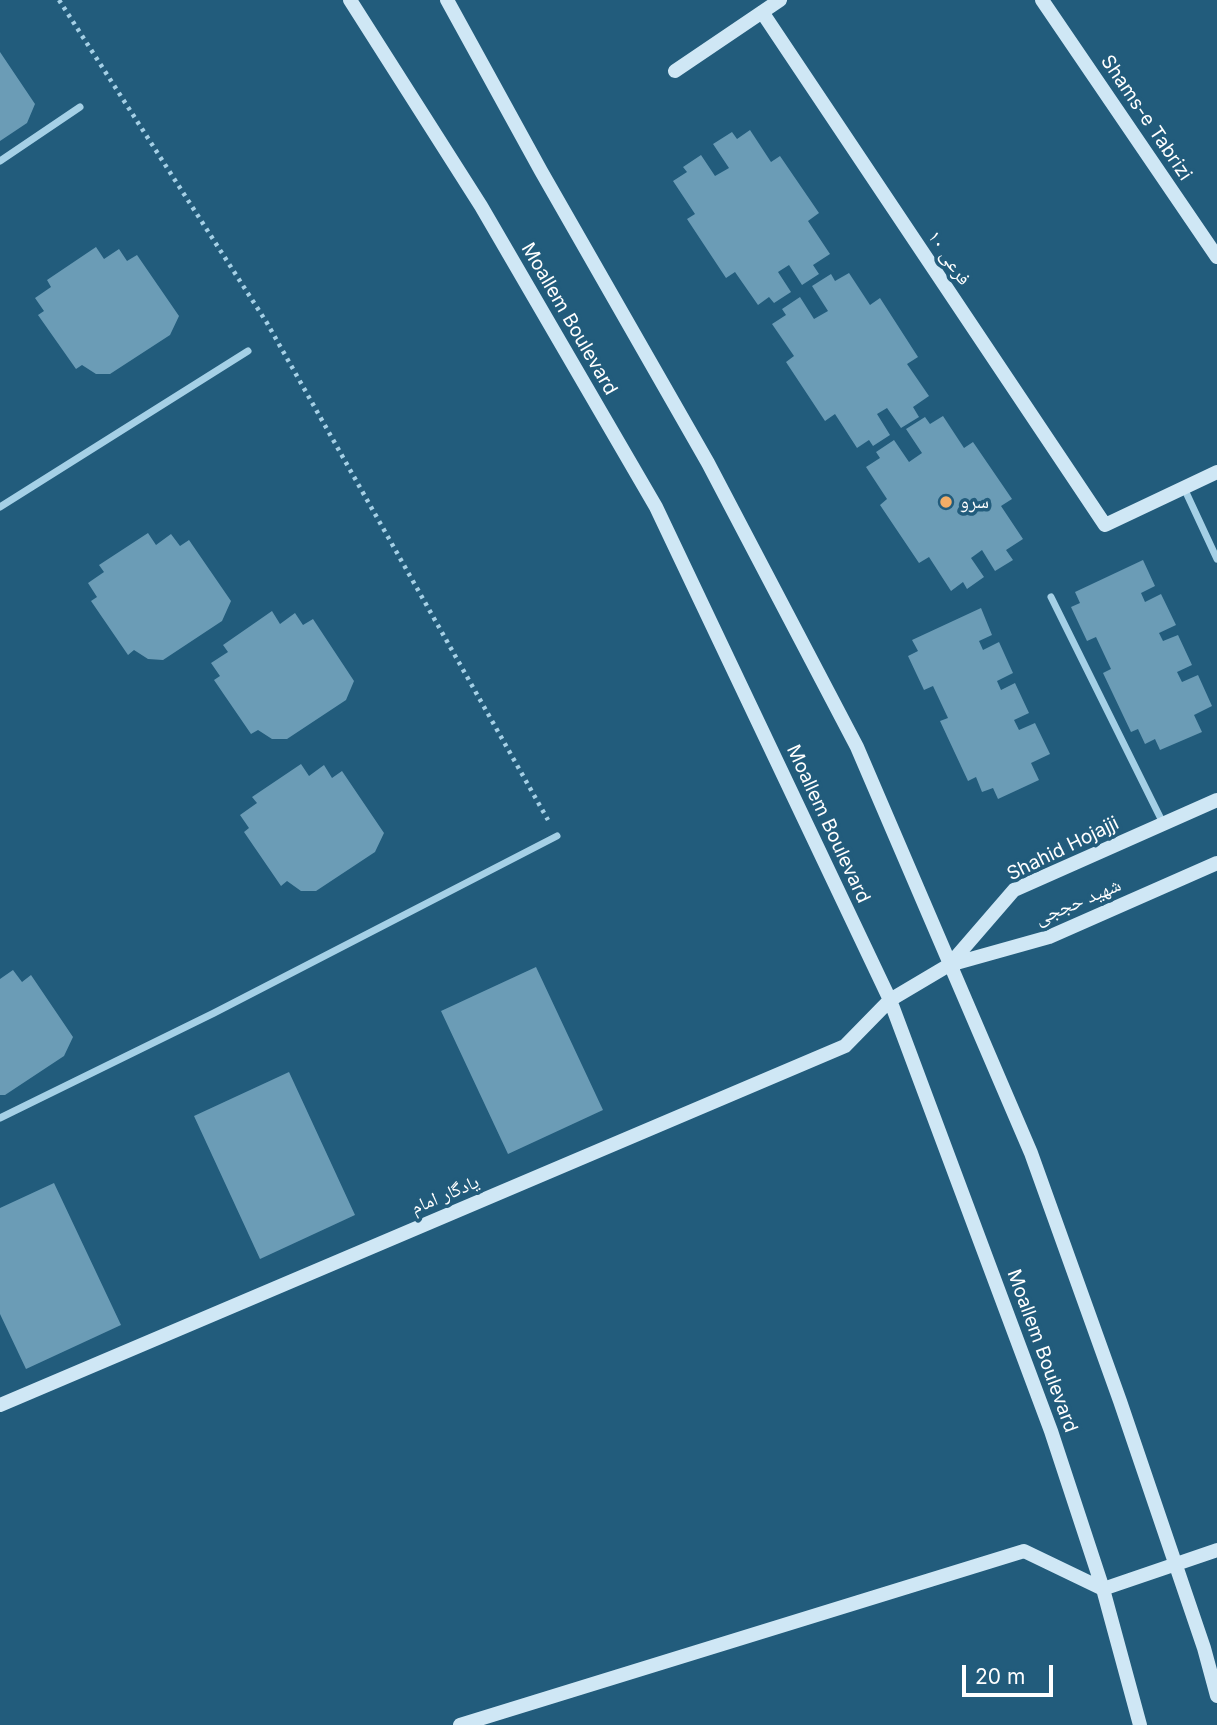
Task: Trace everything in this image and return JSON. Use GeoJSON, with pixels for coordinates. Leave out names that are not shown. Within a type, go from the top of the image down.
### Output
{"type":"FeatureCollection","features":[{"type":"Feature","properties":{"kind":"main road","name":"Moallem Boulevard"},"geometry":{"type":"LineString","coordinates":[[350,0],[481,205],[656,506],[890,1000],[1051,1430],[1102,1589],[1140,1725]]}},
{"type":"Feature","properties":{"kind":"main road"},"geometry":{"type":"LineString","coordinates":[[447,0],[708,463],[857,747],[1031,1153],[1120,1401],[1204,1648],[1217,1696]]}},
{"type":"Feature","properties":{"kind":"main road"},"geometry":{"type":"LineString","coordinates":[[675,71],[780,0]]}},
{"type":"Feature","properties":{"kind":"main road","name":"Shams-e Tabrizi"},"geometry":{"type":"LineString","coordinates":[[1042,0],[1217,257]]}},
{"type":"Feature","properties":{"kind":"main road","name":"فرعی ۱۰"},"geometry":{"type":"LineString","coordinates":[[762,12],[1105,525],[1184,488]]}},
{"type":"Feature","properties":{"kind":"main road"},"geometry":{"type":"LineString","coordinates":[[1184,488],[1217,472]]}},
{"type":"Feature","properties":{"kind":"main road","name":"Shahid Hojajji"},"geometry":{"type":"LineString","coordinates":[[949,965],[1014,890],[1217,800]]}},
{"type":"Feature","properties":{"kind":"main road","name":"شهید حججی"},"geometry":{"type":"LineString","coordinates":[[949,965],[1049,937],[1217,863]]}},
{"type":"Feature","properties":{"kind":"main road","name":"یادگار امام"},"geometry":{"type":"LineString","coordinates":[[0,1405],[845,1046],[890,1000],[949,965]]}},
{"type":"Feature","properties":{"kind":"main road"},"geometry":{"type":"LineString","coordinates":[[460,1725],[1024,1551],[1102,1589],[1217,1550]]}},
{"type":"Feature","properties":{"kind":"street"},"geometry":{"type":"LineString","coordinates":[[0,161],[79,107]]}},
{"type":"Feature","properties":{"kind":"street"},"geometry":{"type":"LineString","coordinates":[[0,507],[248,351]]}},
{"type":"Feature","properties":{"kind":"street"},"geometry":{"type":"LineString","coordinates":[[1184,488],[1217,559]]}},
{"type":"Feature","properties":{"kind":"street"},"geometry":{"type":"LineString","coordinates":[[1051,597],[1163,823]]}},
{"type":"Feature","properties":{"kind":"street"},"geometry":{"type":"LineString","coordinates":[[0,1118],[214,1013],[557,836]]}},
{"type":"Feature","properties":{"kind":"path"},"geometry":{"type":"LineString","coordinates":[[60,0],[267,323],[557,836]]}},
{"type":"Feature","properties":{"kind":"building"},"geometry":{"type":"Polygon","coordinates":[[[0,52],[35,104],[27,123],[0,141],[0,52]]]}},
{"type":"Feature","properties":{"kind":"building"},"geometry":{"type":"Polygon","coordinates":[[[750,130],[771,162],[780,156],[819,213],[808,221],[830,254],[813,265],[819,274],[802,285],[789,265],[778,272],[791,292],[774,303],[769,297],[758,305],[735,272],[726,278],[687,219],[695,214],[673,181],[687,172],[683,167],[701,155],[715,176],[729,168],[713,144],[732,132],[737,139],[750,130]]]}},
{"type":"Feature","properties":{"kind":"building"},"geometry":{"type":"Polygon","coordinates":[[[96,247],[104,259],[119,249],[127,261],[137,255],[179,316],[170,335],[110,374],[96,374],[82,365],[76,369],[38,315],[44,311],[35,298],[51,287],[47,280],[96,247]]]}},
{"type":"Feature","properties":{"kind":"building"},"geometry":{"type":"Polygon","coordinates":[[[849,273],[870,305],[880,298],[918,357],[907,364],[929,396],[913,407],[919,417],[901,428],[887,408],[877,414],[890,435],[873,446],[869,440],[857,448],[835,414],[825,421],[786,362],[794,356],[772,324],[786,315],[782,309],[800,297],[814,319],[828,311],[812,286],[831,274],[835,281],[849,273]]]}},
{"type":"Feature","properties":{"kind":"building","name":"سرو"},"geometry":{"type":"Polygon","coordinates":[[[943,416],[964,448],[973,442],[1012,499],[1001,506],[1023,539],[1006,550],[1013,560],[995,571],[982,550],[971,558],[984,577],[967,589],[963,582],[951,591],[929,557],[919,563],[880,505],[887,499],[866,467],[880,458],[876,452],[894,440],[909,462],[922,453],[906,429],[925,417],[930,424],[943,416]]]}},
{"type":"Feature","properties":{"kind":"building"},"geometry":{"type":"Polygon","coordinates":[[[148,533],[156,545],[171,534],[180,546],[189,540],[231,601],[222,621],[163,660],[148,659],[134,650],[128,655],[91,601],[97,597],[88,583],[104,572],[99,565],[148,533]]]}},
{"type":"Feature","properties":{"kind":"building"},"geometry":{"type":"Polygon","coordinates":[[[1143,560],[1155,586],[1141,593],[1145,602],[1161,594],[1176,625],[1159,633],[1163,641],[1178,635],[1192,665],[1177,672],[1182,682],[1198,675],[1212,706],[1194,715],[1202,732],[1160,750],[1155,739],[1145,744],[1138,729],[1131,732],[1103,673],[1111,669],[1096,637],[1087,641],[1071,607],[1080,603],[1075,592],[1143,560]]]}},
{"type":"Feature","properties":{"kind":"building"},"geometry":{"type":"Polygon","coordinates":[[[981,608],[992,635],[979,641],[983,650],[999,642],[1013,673],[997,681],[1001,690],[1015,683],[1029,713],[1014,720],[1019,730],[1035,723],[1050,754],[1031,763],[1039,780],[998,799],[993,788],[982,792],[976,777],[968,781],[940,721],[948,718],[933,686],[924,690],[908,656],[918,651],[912,640],[981,608]]]}},
{"type":"Feature","properties":{"kind":"building"},"geometry":{"type":"Polygon","coordinates":[[[272,611],[280,624],[295,613],[303,625],[313,619],[354,681],[346,700],[287,739],[272,739],[258,730],[251,734],[214,680],[220,676],[211,663],[228,652],[223,645],[272,611]]]}},
{"type":"Feature","properties":{"kind":"building"},"geometry":{"type":"Polygon","coordinates":[[[301,764],[309,776],[324,765],[332,778],[342,771],[384,833],[375,852],[316,891],[301,891],[287,881],[281,886],[244,832],[249,828],[240,815],[257,803],[252,797],[301,764]]]}},
{"type":"Feature","properties":{"kind":"building"},"geometry":{"type":"Polygon","coordinates":[[[536,967],[603,1110],[508,1154],[441,1011],[536,967]]]}},
{"type":"Feature","properties":{"kind":"building"},"geometry":{"type":"Polygon","coordinates":[[[13,970],[22,982],[31,975],[73,1037],[64,1056],[5,1095],[0,1095],[0,979],[13,970]]]}},
{"type":"Feature","properties":{"kind":"building"},"geometry":{"type":"Polygon","coordinates":[[[289,1072],[355,1215],[260,1259],[194,1116],[289,1072]]]}},
{"type":"Feature","properties":{"kind":"building"},"geometry":{"type":"Polygon","coordinates":[[[54,1183],[121,1325],[26,1369],[0,1314],[0,1208],[54,1183]]]}},
{"type":"Feature","properties":{"kind":"place","name":"سرو"},"geometry":{"type":"Point","coordinates":[946,502]}}]}
